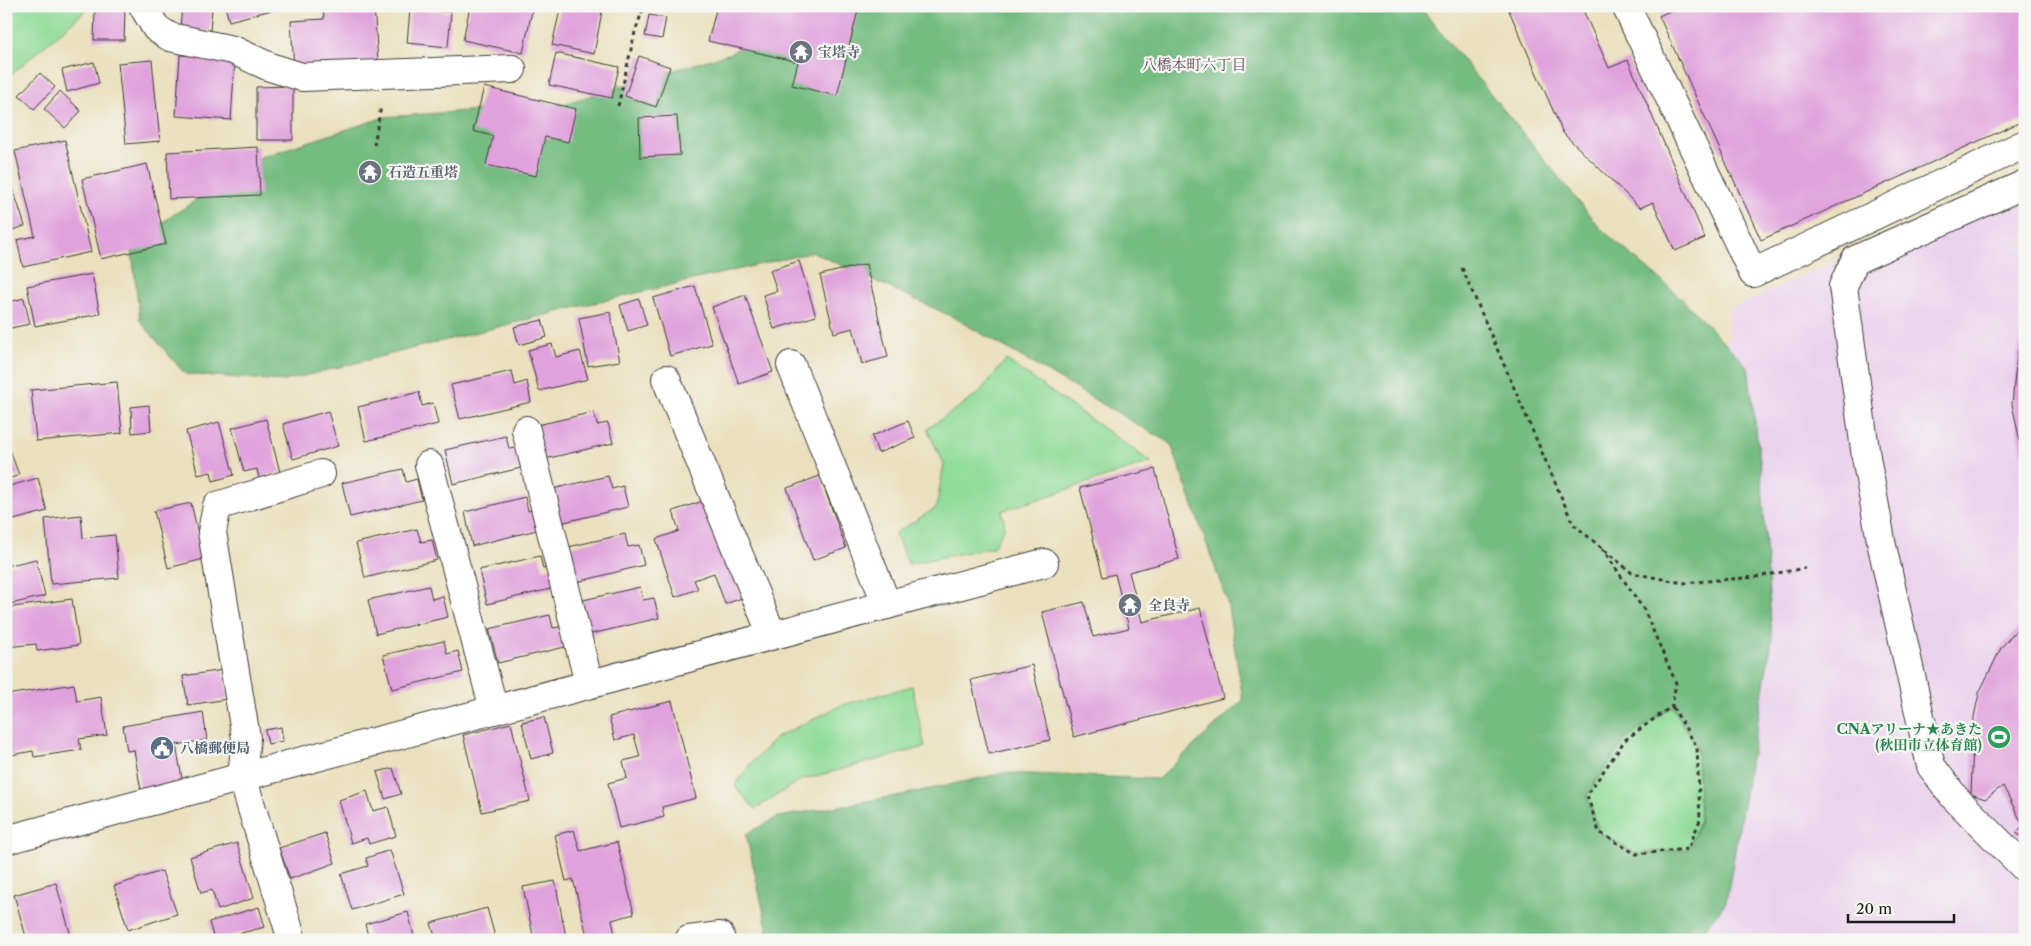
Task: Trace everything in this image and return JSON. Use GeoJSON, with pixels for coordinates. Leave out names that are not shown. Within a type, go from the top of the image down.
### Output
{"type":"FeatureCollection","features":[{"type":"Feature","properties":{"kind":"street"},"geometry":{"type":"LineString","coordinates":[[143,6],[156,28],[170,37],[233,50],[270,67],[302,77],[512,69]]}},
{"type":"Feature","properties":{"kind":"street"},"geometry":{"type":"LineString","coordinates":[[1631,8],[1753,273],[2025,144]]}},
{"type":"Feature","properties":{"kind":"street"},"geometry":{"type":"LineString","coordinates":[[2025,184],[1855,260],[1843,286],[1866,457],[1882,546],[1931,766],[1956,798],[2025,868]]}},
{"type":"Feature","properties":{"kind":"street"},"geometry":{"type":"LineString","coordinates":[[791,365],[887,605]]}},
{"type":"Feature","properties":{"kind":"street"},"geometry":{"type":"LineString","coordinates":[[666,379],[772,635]]}},
{"type":"Feature","properties":{"kind":"street"},"geometry":{"type":"LineString","coordinates":[[526,430],[589,684]]}},
{"type":"Feature","properties":{"kind":"street"},"geometry":{"type":"LineString","coordinates":[[428,465],[494,710]]}},
{"type":"Feature","properties":{"kind":"street"},"geometry":{"type":"LineString","coordinates":[[292,940],[242,776],[246,738],[212,532],[217,506],[322,474]]}},
{"type":"Feature","properties":{"kind":"street"},"geometry":{"type":"LineString","coordinates":[[6,840],[1044,563]]}},
{"type":"Feature","properties":{"kind":"street"},"geometry":{"type":"LineString","coordinates":[[689,940],[720,936]]}},
{"type":"Feature","properties":{"kind":"path"},"geometry":{"type":"LineString","coordinates":[[618,106],[635,32],[644,6]]}},
{"type":"Feature","properties":{"kind":"path"},"geometry":{"type":"LineString","coordinates":[[1462,268],[1573,524],[1632,574],[1683,584],[1756,577],[1805,568]]}},
{"type":"Feature","properties":{"kind":"path"},"geometry":{"type":"LineString","coordinates":[[1602,548],[1644,610],[1676,683],[1672,706],[1696,747],[1700,820],[1688,849],[1636,854],[1598,832],[1587,795],[1625,740],[1672,706]]}},
{"type":"Feature","properties":{"kind":"shaded area"},"geometry":{"type":"Polygon","coordinates":[[[2025,174],[2025,940],[1708,940],[1728,310],[2025,174]]]}},
{"type":"Feature","properties":{"kind":"green space"},"geometry":{"type":"Polygon","coordinates":[[[6,6],[91,6],[6,79],[6,6]]]}},
{"type":"Feature","properties":{"kind":"green space"},"geometry":{"type":"Polygon","coordinates":[[[800,6],[1419,6],[1601,229],[1677,294],[1748,367],[1761,469],[1772,639],[1726,902],[1696,940],[770,940],[746,834],[778,817],[907,794],[1004,773],[1158,779],[1243,700],[1227,601],[1171,444],[955,318],[813,252],[581,306],[284,381],[185,374],[140,321],[131,243],[261,157],[385,117],[563,104],[731,53],[801,10],[800,6]],[[1672,706],[1625,740],[1587,795],[1599,832],[1636,854],[1688,849],[1700,820],[1697,747],[1672,706]]]}},
{"type":"Feature","properties":{"kind":"green space"},"geometry":{"type":"Polygon","coordinates":[[[1006,360],[1151,462],[1002,511],[1005,527],[993,547],[908,564],[895,533],[936,508],[944,464],[927,429],[978,394],[1006,360]]]}},
{"type":"Feature","properties":{"kind":"green space"},"geometry":{"type":"Polygon","coordinates":[[[912,686],[925,747],[801,780],[755,809],[735,786],[750,764],[777,737],[842,705],[912,686]]]}},
{"type":"Feature","properties":{"kind":"green space"},"geometry":{"type":"Polygon","coordinates":[[[1672,706],[1697,747],[1700,820],[1688,849],[1636,854],[1599,832],[1587,795],[1625,740],[1672,706]]]}},
{"type":"Feature","properties":{"kind":"building"},"geometry":{"type":"Polygon","coordinates":[[[182,6],[212,8],[210,31],[180,29],[182,6]]]}},
{"type":"Feature","properties":{"kind":"building"},"geometry":{"type":"Polygon","coordinates":[[[225,6],[284,6],[284,7],[229,21],[225,6]]]}},
{"type":"Feature","properties":{"kind":"building"},"geometry":{"type":"Polygon","coordinates":[[[323,6],[374,6],[378,62],[294,68],[291,21],[324,19],[323,6]]]}},
{"type":"Feature","properties":{"kind":"building"},"geometry":{"type":"Polygon","coordinates":[[[470,6],[533,6],[523,53],[463,40],[470,6]]]}},
{"type":"Feature","properties":{"kind":"building"},"geometry":{"type":"Polygon","coordinates":[[[546,6],[603,6],[594,54],[552,45],[560,10],[546,6]]]}},
{"type":"Feature","properties":{"kind":"building","name":"宝塔寺"},"geometry":{"type":"Polygon","coordinates":[[[717,6],[859,6],[837,96],[792,85],[798,62],[708,41],[717,6]]]}},
{"type":"Feature","properties":{"kind":"building"},"geometry":{"type":"Polygon","coordinates":[[[1507,6],[1593,6],[1583,10],[1609,68],[1628,60],[1705,238],[1675,251],[1653,202],[1640,208],[1563,133],[1507,6]]]}},
{"type":"Feature","properties":{"kind":"building"},"geometry":{"type":"Polygon","coordinates":[[[1680,6],[2025,6],[2025,120],[1761,240],[1659,16],[1680,6]]]}},
{"type":"Feature","properties":{"kind":"building"},"geometry":{"type":"Polygon","coordinates":[[[410,9],[451,12],[448,47],[407,43],[410,9]]]}},
{"type":"Feature","properties":{"kind":"building"},"geometry":{"type":"Polygon","coordinates":[[[95,11],[125,11],[124,40],[94,40],[95,11]]]}},
{"type":"Feature","properties":{"kind":"building"},"geometry":{"type":"Polygon","coordinates":[[[649,15],[666,18],[662,39],[645,36],[649,15]]]}},
{"type":"Feature","properties":{"kind":"building"},"geometry":{"type":"Polygon","coordinates":[[[556,53],[619,67],[612,98],[549,85],[556,53]]]}},
{"type":"Feature","properties":{"kind":"building"},"geometry":{"type":"Polygon","coordinates":[[[180,55],[235,59],[231,120],[176,116],[180,55]]]}},
{"type":"Feature","properties":{"kind":"building"},"geometry":{"type":"Polygon","coordinates":[[[639,56],[670,67],[656,107],[625,96],[639,56]]]}},
{"type":"Feature","properties":{"kind":"building"},"geometry":{"type":"Polygon","coordinates":[[[152,60],[160,141],[126,144],[118,63],[152,60]]]}},
{"type":"Feature","properties":{"kind":"building"},"geometry":{"type":"Polygon","coordinates":[[[94,62],[99,83],[67,92],[62,70],[94,62]]]}},
{"type":"Feature","properties":{"kind":"building"},"geometry":{"type":"Polygon","coordinates":[[[40,73],[55,87],[34,109],[19,95],[40,73]]]}},
{"type":"Feature","properties":{"kind":"building"},"geometry":{"type":"Polygon","coordinates":[[[293,86],[293,140],[256,140],[256,87],[293,86]]]}},
{"type":"Feature","properties":{"kind":"building"},"geometry":{"type":"Polygon","coordinates":[[[484,87],[576,109],[568,142],[545,137],[536,176],[486,165],[493,136],[473,131],[484,87]]]}},
{"type":"Feature","properties":{"kind":"building"},"geometry":{"type":"Polygon","coordinates":[[[60,91],[81,111],[65,128],[44,109],[60,91]]]}},
{"type":"Feature","properties":{"kind":"building"},"geometry":{"type":"Polygon","coordinates":[[[677,116],[680,155],[640,157],[639,118],[677,116]]]}},
{"type":"Feature","properties":{"kind":"building"},"geometry":{"type":"Polygon","coordinates":[[[65,140],[91,252],[23,267],[17,240],[35,236],[15,151],[65,140]]]}},
{"type":"Feature","properties":{"kind":"building"},"geometry":{"type":"Polygon","coordinates":[[[258,147],[260,195],[169,199],[167,152],[258,147]]]}},
{"type":"Feature","properties":{"kind":"building"},"geometry":{"type":"Polygon","coordinates":[[[147,164],[166,244],[101,259],[82,179],[147,164]]]}},
{"type":"Feature","properties":{"kind":"building","name":"石造五重塔"},"geometry":{"type":"Polygon","coordinates":[[[366,165],[376,167],[375,178],[364,176],[366,165]]]}},
{"type":"Feature","properties":{"kind":"building"},"geometry":{"type":"Polygon","coordinates":[[[6,167],[25,226],[6,232],[6,167]]]}},
{"type":"Feature","properties":{"kind":"building"},"geometry":{"type":"Polygon","coordinates":[[[799,261],[816,316],[774,329],[763,295],[777,291],[770,270],[799,261]]]}},
{"type":"Feature","properties":{"kind":"building"},"geometry":{"type":"Polygon","coordinates":[[[866,264],[888,357],[862,364],[853,328],[834,333],[820,275],[866,264]]]}},
{"type":"Feature","properties":{"kind":"building"},"geometry":{"type":"Polygon","coordinates":[[[92,274],[100,314],[35,326],[27,286],[92,274]]]}},
{"type":"Feature","properties":{"kind":"building"},"geometry":{"type":"Polygon","coordinates":[[[695,286],[712,344],[670,356],[653,298],[695,286]]]}},
{"type":"Feature","properties":{"kind":"building"},"geometry":{"type":"Polygon","coordinates":[[[745,295],[773,372],[739,384],[712,307],[745,295]]]}},
{"type":"Feature","properties":{"kind":"building"},"geometry":{"type":"Polygon","coordinates":[[[24,298],[30,324],[6,329],[6,303],[24,298]]]}},
{"type":"Feature","properties":{"kind":"building"},"geometry":{"type":"Polygon","coordinates":[[[639,299],[647,325],[628,331],[620,305],[639,299]]]}},
{"type":"Feature","properties":{"kind":"building"},"geometry":{"type":"Polygon","coordinates":[[[610,312],[620,361],[588,366],[579,318],[610,312]]]}},
{"type":"Feature","properties":{"kind":"building"},"geometry":{"type":"Polygon","coordinates":[[[542,320],[547,337],[519,345],[514,327],[542,320]]]}},
{"type":"Feature","properties":{"kind":"building"},"geometry":{"type":"Polygon","coordinates":[[[2024,328],[2025,465],[2012,404],[2017,355],[2024,328]]]}},
{"type":"Feature","properties":{"kind":"building"},"geometry":{"type":"Polygon","coordinates":[[[552,344],[556,357],[580,351],[588,379],[539,391],[528,350],[552,344]]]}},
{"type":"Feature","properties":{"kind":"building"},"geometry":{"type":"Polygon","coordinates":[[[512,371],[515,385],[527,381],[531,402],[460,419],[451,385],[512,371]]]}},
{"type":"Feature","properties":{"kind":"building"},"geometry":{"type":"Polygon","coordinates":[[[117,382],[122,433],[36,441],[31,390],[117,382]]]}},
{"type":"Feature","properties":{"kind":"building"},"geometry":{"type":"Polygon","coordinates":[[[419,392],[422,406],[433,403],[438,424],[366,441],[358,407],[419,392]]]}},
{"type":"Feature","properties":{"kind":"building"},"geometry":{"type":"Polygon","coordinates":[[[149,405],[151,431],[132,433],[131,407],[149,405]]]}},
{"type":"Feature","properties":{"kind":"building"},"geometry":{"type":"Polygon","coordinates":[[[328,411],[338,446],[293,459],[283,424],[328,411]]]}},
{"type":"Feature","properties":{"kind":"building"},"geometry":{"type":"Polygon","coordinates":[[[594,412],[597,425],[608,423],[613,443],[541,460],[533,426],[594,412]]]}},
{"type":"Feature","properties":{"kind":"building"},"geometry":{"type":"Polygon","coordinates":[[[266,419],[280,472],[259,478],[257,469],[244,472],[232,428],[266,419]]]}},
{"type":"Feature","properties":{"kind":"building"},"geometry":{"type":"Polygon","coordinates":[[[908,421],[915,438],[878,453],[872,436],[908,421]]]}},
{"type":"Feature","properties":{"kind":"building"},"geometry":{"type":"Polygon","coordinates":[[[219,422],[234,475],[213,481],[211,472],[198,475],[186,431],[219,422]]]}},
{"type":"Feature","properties":{"kind":"building"},"geometry":{"type":"Polygon","coordinates":[[[506,436],[509,449],[520,447],[525,467],[453,484],[445,450],[506,436]]]}},
{"type":"Feature","properties":{"kind":"building"},"geometry":{"type":"Polygon","coordinates":[[[8,445],[19,475],[6,480],[6,446],[8,445]]]}},
{"type":"Feature","properties":{"kind":"building"},"geometry":{"type":"Polygon","coordinates":[[[403,469],[406,482],[417,479],[422,500],[350,517],[342,483],[403,469]]]}},
{"type":"Feature","properties":{"kind":"building","name":"全良寺"},"geometry":{"type":"Polygon","coordinates":[[[1155,469],[1179,559],[1129,572],[1142,622],[1200,608],[1223,698],[1074,737],[1042,612],[1084,602],[1093,637],[1129,628],[1115,574],[1103,577],[1080,488],[1155,469]]]}},
{"type":"Feature","properties":{"kind":"building"},"geometry":{"type":"Polygon","coordinates":[[[608,476],[612,489],[623,486],[628,507],[556,524],[548,490],[608,476]]]}},
{"type":"Feature","properties":{"kind":"building"},"geometry":{"type":"Polygon","coordinates":[[[820,476],[846,548],[813,560],[787,488],[820,476]]]}},
{"type":"Feature","properties":{"kind":"building"},"geometry":{"type":"Polygon","coordinates":[[[38,478],[47,511],[6,522],[6,487],[38,478]]]}},
{"type":"Feature","properties":{"kind":"building"},"geometry":{"type":"Polygon","coordinates":[[[525,497],[528,511],[540,508],[545,528],[472,546],[465,512],[525,497]]]}},
{"type":"Feature","properties":{"kind":"building"},"geometry":{"type":"Polygon","coordinates":[[[709,499],[742,598],[725,604],[714,573],[694,580],[698,589],[675,597],[656,539],[679,531],[673,511],[709,499]]]}},
{"type":"Feature","properties":{"kind":"building"},"geometry":{"type":"Polygon","coordinates":[[[191,503],[204,559],[168,568],[154,511],[191,503]]]}},
{"type":"Feature","properties":{"kind":"building"},"geometry":{"type":"Polygon","coordinates":[[[81,515],[83,538],[115,535],[119,578],[51,584],[45,519],[81,515]]]}},
{"type":"Feature","properties":{"kind":"building"},"geometry":{"type":"Polygon","coordinates":[[[417,529],[421,542],[432,540],[437,560],[365,578],[356,543],[417,529]]]}},
{"type":"Feature","properties":{"kind":"building"},"geometry":{"type":"Polygon","coordinates":[[[625,534],[628,547],[639,545],[644,565],[573,583],[564,548],[625,534]]]}},
{"type":"Feature","properties":{"kind":"building"},"geometry":{"type":"Polygon","coordinates":[[[540,556],[543,569],[554,567],[559,587],[487,604],[479,570],[540,556]]]}},
{"type":"Feature","properties":{"kind":"building"},"geometry":{"type":"Polygon","coordinates":[[[36,559],[45,596],[6,605],[6,566],[36,559]]]}},
{"type":"Feature","properties":{"kind":"building"},"geometry":{"type":"Polygon","coordinates":[[[429,586],[432,599],[443,596],[448,617],[376,634],[368,600],[429,586]]]}},
{"type":"Feature","properties":{"kind":"building"},"geometry":{"type":"Polygon","coordinates":[[[640,587],[643,600],[654,598],[659,618],[587,635],[579,601],[640,587]]]}},
{"type":"Feature","properties":{"kind":"building"},"geometry":{"type":"Polygon","coordinates":[[[72,599],[79,645],[37,651],[36,644],[6,647],[6,608],[72,599]]]}},
{"type":"Feature","properties":{"kind":"building"},"geometry":{"type":"Polygon","coordinates":[[[550,615],[553,628],[564,626],[569,646],[498,663],[489,629],[550,615]]]}},
{"type":"Feature","properties":{"kind":"building","name":"CNAアリーナ★あきた (秋田市立体育館)"},"geometry":{"type":"Polygon","coordinates":[[[2025,619],[2025,838],[2016,833],[2023,825],[2003,786],[1985,799],[1971,794],[1974,717],[1979,693],[2001,648],[2025,619]]]}},
{"type":"Feature","properties":{"kind":"building"},"geometry":{"type":"Polygon","coordinates":[[[444,641],[447,654],[458,651],[463,672],[392,689],[383,655],[444,641]]]}},
{"type":"Feature","properties":{"kind":"building"},"geometry":{"type":"Polygon","coordinates":[[[1032,665],[1050,740],[989,754],[971,680],[1032,665]]]}},
{"type":"Feature","properties":{"kind":"building"},"geometry":{"type":"Polygon","coordinates":[[[223,670],[228,699],[188,705],[183,676],[223,670]]]}},
{"type":"Feature","properties":{"kind":"building"},"geometry":{"type":"Polygon","coordinates":[[[74,684],[77,701],[101,697],[107,735],[79,739],[81,750],[34,757],[33,751],[6,756],[6,695],[74,684]]]}},
{"type":"Feature","properties":{"kind":"building"},"geometry":{"type":"Polygon","coordinates":[[[672,701],[696,798],[662,807],[664,817],[619,828],[608,783],[627,778],[623,761],[640,757],[634,735],[615,740],[609,717],[672,701]]]}},
{"type":"Feature","properties":{"kind":"building"},"geometry":{"type":"Polygon","coordinates":[[[203,712],[207,740],[176,745],[183,784],[141,791],[134,750],[127,751],[123,726],[203,712]]]}},
{"type":"Feature","properties":{"kind":"building"},"geometry":{"type":"Polygon","coordinates":[[[544,717],[553,753],[531,759],[522,722],[544,717]]]}},
{"type":"Feature","properties":{"kind":"building"},"geometry":{"type":"Polygon","coordinates":[[[511,723],[530,801],[482,812],[463,735],[511,723]]]}},
{"type":"Feature","properties":{"kind":"building"},"geometry":{"type":"Polygon","coordinates":[[[281,727],[283,741],[268,744],[265,730],[281,727]]]}},
{"type":"Feature","properties":{"kind":"building"},"geometry":{"type":"Polygon","coordinates":[[[393,768],[401,794],[385,799],[377,772],[393,768]]]}},
{"type":"Feature","properties":{"kind":"building"},"geometry":{"type":"Polygon","coordinates":[[[367,791],[373,811],[388,807],[396,836],[369,844],[367,838],[351,843],[339,800],[367,791]]]}},
{"type":"Feature","properties":{"kind":"building"},"geometry":{"type":"Polygon","coordinates":[[[574,830],[580,851],[617,842],[634,914],[612,920],[616,940],[588,940],[573,879],[566,881],[555,835],[574,830]]]}},
{"type":"Feature","properties":{"kind":"building"},"geometry":{"type":"Polygon","coordinates":[[[325,833],[335,863],[290,879],[279,848],[325,833]]]}},
{"type":"Feature","properties":{"kind":"building"},"geometry":{"type":"Polygon","coordinates":[[[237,843],[254,898],[218,910],[212,890],[201,893],[190,857],[237,843]]]}},
{"type":"Feature","properties":{"kind":"building"},"geometry":{"type":"Polygon","coordinates":[[[390,850],[404,894],[352,910],[341,874],[368,866],[366,858],[390,850]]]}},
{"type":"Feature","properties":{"kind":"building"},"geometry":{"type":"Polygon","coordinates":[[[162,871],[177,914],[128,930],[114,886],[162,871]]]}},
{"type":"Feature","properties":{"kind":"building"},"geometry":{"type":"Polygon","coordinates":[[[555,881],[566,937],[534,940],[523,887],[555,881]]]}},
{"type":"Feature","properties":{"kind":"building"},"geometry":{"type":"Polygon","coordinates":[[[56,883],[72,940],[27,940],[14,895],[56,883]]]}},
{"type":"Feature","properties":{"kind":"building"},"geometry":{"type":"Polygon","coordinates":[[[259,907],[265,927],[214,940],[209,922],[259,907]]]}},
{"type":"Feature","properties":{"kind":"building"},"geometry":{"type":"Polygon","coordinates":[[[487,908],[496,940],[436,940],[431,923],[487,908]]]}},
{"type":"Feature","properties":{"kind":"building"},"geometry":{"type":"Polygon","coordinates":[[[408,912],[415,940],[369,940],[365,924],[408,912]]]}},
{"type":"Feature","properties":{"kind":"place","name":"宝塔寺"},"geometry":{"type":"Point","coordinates":[801,52]}},
{"type":"Feature","properties":{"kind":"place","name":"石造五重塔"},"geometry":{"type":"Point","coordinates":[370,172]}},
{"type":"Feature","properties":{"kind":"place","name":"全良寺"},"geometry":{"type":"Point","coordinates":[1130,605]}},
{"type":"Feature","properties":{"kind":"place","name":"CNAアリーナ★あきた (秋田市立体育館)"},"geometry":{"type":"Point","coordinates":[1999,737]}},
{"type":"Feature","properties":{"kind":"place","name":"八橋郵便局"},"geometry":{"type":"Point","coordinates":[162,748]}},
{"type":"Feature","properties":{"kind":"district","name":"八橋本町六丁目"},"geometry":{"type":"Point","coordinates":[1194,64]}}]}
